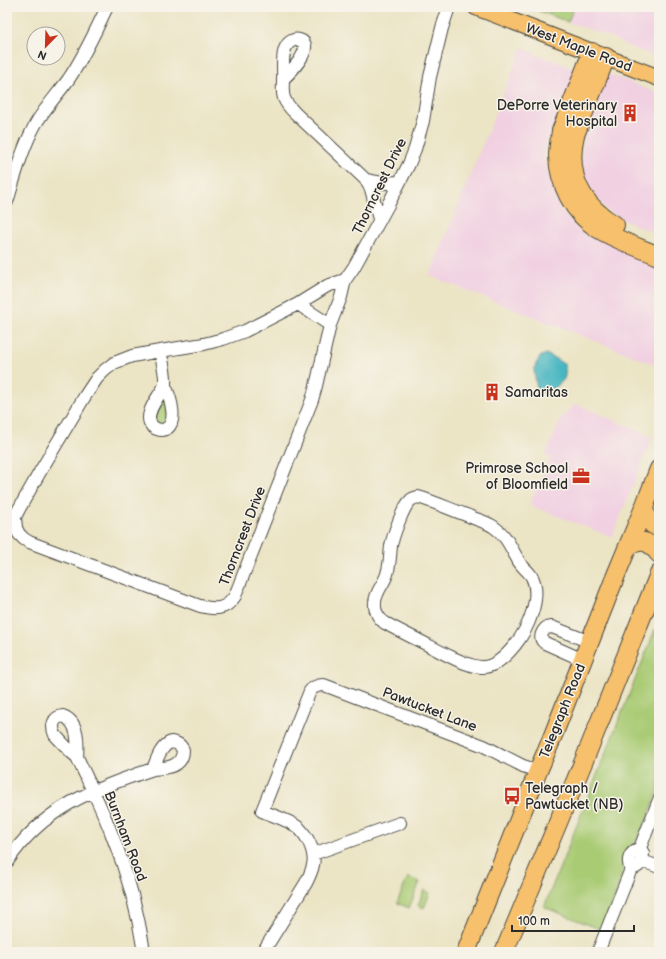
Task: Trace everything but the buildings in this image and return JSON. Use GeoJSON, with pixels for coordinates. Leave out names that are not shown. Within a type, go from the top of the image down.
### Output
{"type":"FeatureCollection","features":[{"type":"Feature","properties":{"kind":"highway"},"geometry":{"type":"LineString","coordinates":[[599,55],[575,135],[572,151],[574,176],[579,189],[586,200],[605,219],[615,225],[659,242]]}},
{"type":"Feature","properties":{"kind":"highway"},"geometry":{"type":"LineString","coordinates":[[599,55],[561,131],[558,155],[562,181],[573,204],[586,220],[597,228],[616,238],[659,256]]}},
{"type":"Feature","properties":{"kind":"highway","name":"Telegraph Road"},"geometry":{"type":"LineString","coordinates":[[466,952],[659,470]]}},
{"type":"Feature","properties":{"kind":"highway"},"geometry":{"type":"LineString","coordinates":[[643,510],[653,525],[659,528]]}},
{"type":"Feature","properties":{"kind":"highway"},"geometry":{"type":"LineString","coordinates":[[629,545],[643,542],[649,544],[659,554]]}},
{"type":"Feature","properties":{"kind":"highway"},"geometry":{"type":"LineString","coordinates":[[504,952],[585,758],[659,574]]}},
{"type":"Feature","properties":{"kind":"main road","name":"West Maple Road"},"geometry":{"type":"LineString","coordinates":[[476,7],[659,78]]}},
{"type":"Feature","properties":{"kind":"street"},"geometry":{"type":"LineString","coordinates":[[7,202],[35,124],[78,64],[107,7]]}},
{"type":"Feature","properties":{"kind":"street","name":"Thorncrest Drive"},"geometry":{"type":"LineString","coordinates":[[160,351],[123,359],[109,366],[97,378],[21,506],[16,517],[16,528],[19,534],[30,542],[181,600],[216,609],[231,602],[235,596],[308,410],[316,386],[330,325],[341,297],[345,280],[354,267],[400,182],[415,149],[423,121],[430,77],[442,28],[449,7]]}},
{"type":"Feature","properties":{"kind":"street"},"geometry":{"type":"LineString","coordinates":[[284,79],[282,86],[284,98],[289,107],[366,180],[371,189],[379,219]]}},
{"type":"Feature","properties":{"kind":"street"},"geometry":{"type":"LineString","coordinates":[[366,180],[382,183],[400,182]]}},
{"type":"Feature","properties":{"kind":"street"},"geometry":{"type":"LineString","coordinates":[[165,386],[160,351],[204,344],[245,331],[298,304],[327,286],[345,280]]}},
{"type":"Feature","properties":{"kind":"street"},"geometry":{"type":"LineString","coordinates":[[298,304],[330,325]]}},
{"type":"Feature","properties":{"kind":"street"},"geometry":{"type":"LineString","coordinates":[[418,497],[424,499],[487,524],[494,527],[503,535],[508,541],[519,562],[534,583],[534,602],[527,626],[518,641],[503,657],[491,666],[481,667],[467,664],[440,652],[381,620],[376,610],[376,596],[387,575],[393,540],[405,507],[413,498],[418,497]]}},
{"type":"Feature","properties":{"kind":"street"},"geometry":{"type":"LineString","coordinates":[[527,626],[543,634]]}},
{"type":"Feature","properties":{"kind":"street"},"geometry":{"type":"LineString","coordinates":[[583,660],[545,644],[542,641],[543,634],[546,628],[552,627],[590,642]]}},
{"type":"Feature","properties":{"kind":"street","name":"Pawtucket Lane"},"geometry":{"type":"LineString","coordinates":[[313,854],[305,835],[298,828],[286,821],[262,811],[310,691],[313,687],[324,685],[484,746],[523,766],[538,771]]}},
{"type":"Feature","properties":{"kind":"street","name":"Burnham Road"},"geometry":{"type":"LineString","coordinates":[[77,757],[112,834],[126,872],[144,952]]}},
{"type":"Feature","properties":{"kind":"street"},"geometry":{"type":"LineString","coordinates":[[7,862],[32,832],[45,820],[73,801],[93,791],[153,769]]}},
{"type":"Feature","properties":{"kind":"street"},"geometry":{"type":"LineString","coordinates":[[631,869],[628,863],[629,859],[634,850],[640,848],[659,800]]}},
{"type":"Feature","properties":{"kind":"street"},"geometry":{"type":"LineString","coordinates":[[263,952],[311,874],[314,864],[313,854],[400,823]]}},
{"type":"Feature","properties":{"kind":"street"},"geometry":{"type":"LineString","coordinates":[[598,952],[631,869],[639,865],[642,861],[643,853],[640,848]]}},
{"type":"Feature","properties":{"kind":"street"},"geometry":{"type":"LineString","coordinates":[[642,861],[659,867]]}},
{"type":"Feature","properties":{"kind":"shaded area"},"geometry":{"type":"Polygon","coordinates":[[[574,7],[659,7],[659,58],[625,45],[611,37],[568,22],[574,7]]]}},
{"type":"Feature","properties":{"kind":"shaded area"},"geometry":{"type":"Polygon","coordinates":[[[522,48],[576,70],[543,153],[559,208],[577,228],[659,262],[659,366],[430,276],[522,48]]]}},
{"type":"Feature","properties":{"kind":"shaded area"},"geometry":{"type":"Polygon","coordinates":[[[607,73],[659,94],[659,235],[623,220],[607,210],[589,188],[581,162],[585,125],[607,73]]]}},
{"type":"Feature","properties":{"kind":"shaded area"},"geometry":{"type":"Polygon","coordinates":[[[576,404],[652,437],[612,537],[529,505],[551,458],[545,456],[561,418],[576,404]]]}},
{"type":"Feature","properties":{"kind":"green space"},"geometry":{"type":"Polygon","coordinates":[[[529,7],[574,7],[568,22],[529,7]]]}},
{"type":"Feature","properties":{"kind":"green space"},"geometry":{"type":"Polygon","coordinates":[[[164,395],[169,421],[159,427],[153,417],[164,395]]]}},
{"type":"Feature","properties":{"kind":"green space"},"geometry":{"type":"Polygon","coordinates":[[[659,620],[659,790],[646,822],[637,839],[627,852],[619,886],[602,930],[544,907],[659,620]]]}},
{"type":"Feature","properties":{"kind":"green space"},"geometry":{"type":"Polygon","coordinates":[[[408,877],[420,882],[409,908],[397,903],[408,877]]]}},
{"type":"Feature","properties":{"kind":"green space"},"geometry":{"type":"Polygon","coordinates":[[[424,890],[430,893],[424,908],[418,905],[424,890]]]}},
{"type":"Feature","properties":{"kind":"water"},"geometry":{"type":"Polygon","coordinates":[[[546,354],[565,365],[565,377],[563,381],[552,390],[543,393],[537,390],[534,370],[540,357],[546,354]]]}},
{"type":"Feature","properties":{"kind":"place","name":"DePorre Veterinary Hospital"},"geometry":{"type":"Point","coordinates":[630,113]}},
{"type":"Feature","properties":{"kind":"place","name":"Samaritas"},"geometry":{"type":"Point","coordinates":[492,392]}},
{"type":"Feature","properties":{"kind":"place","name":"Primrose School of Bloomfield"},"geometry":{"type":"Point","coordinates":[581,476]}},
{"type":"Feature","properties":{"kind":"place","name":"Telegraph / Pawtucket (NB)"},"geometry":{"type":"Point","coordinates":[512,796]}}]}
